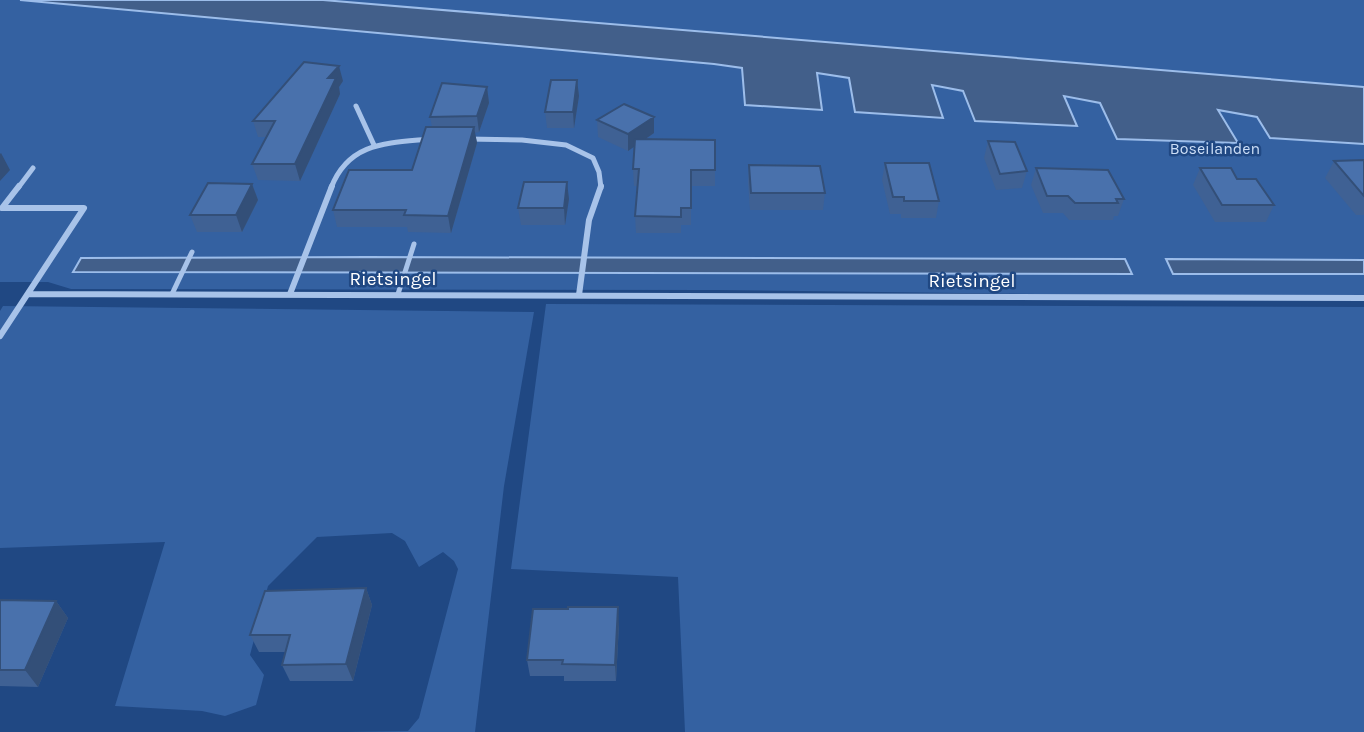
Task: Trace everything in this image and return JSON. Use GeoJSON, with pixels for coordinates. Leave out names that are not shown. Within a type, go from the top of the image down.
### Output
{"type":"FeatureCollection","features":[{"type":"Feature","properties":{"kind":"street"},"geometry":{"type":"LineString","coordinates":[[356,106],[374,145]]}},
{"type":"Feature","properties":{"kind":"street"},"geometry":{"type":"LineString","coordinates":[[290,294],[334,181],[347,162],[374,145],[438,139]]}},
{"type":"Feature","properties":{"kind":"street"},"geometry":{"type":"LineString","coordinates":[[461,139],[522,140],[566,145],[593,158],[601,187],[589,220],[579,295]]}},
{"type":"Feature","properties":{"kind":"street"},"geometry":{"type":"LineString","coordinates":[[0,336],[84,208],[2,208],[33,168]]}},
{"type":"Feature","properties":{"kind":"street","name":"Rietsingel"},"geometry":{"type":"LineString","coordinates":[[29,294],[1364,298]]}},
{"type":"Feature","properties":{"kind":"lane"},"geometry":{"type":"LineString","coordinates":[[398,294],[414,244]]}},
{"type":"Feature","properties":{"kind":"lane"},"geometry":{"type":"LineString","coordinates":[[172,294],[192,252]]}},
{"type":"Feature","properties":{"kind":"green space","name":"Boseilanden"},"geometry":{"type":"Polygon","coordinates":[[[0,0],[1364,0],[1364,298],[717,290],[71,289],[48,282],[0,282],[0,0]]]}},
{"type":"Feature","properties":{"kind":"green space"},"geometry":{"type":"Polygon","coordinates":[[[546,304],[1364,307],[1364,732],[685,732],[678,577],[511,569],[546,304]]]}},
{"type":"Feature","properties":{"kind":"green space"},"geometry":{"type":"Polygon","coordinates":[[[3,306],[534,312],[504,486],[475,732],[346,732],[408,731],[419,718],[458,569],[454,561],[443,552],[419,567],[405,541],[392,533],[317,537],[268,586],[250,655],[264,675],[256,705],[225,716],[202,711],[115,706],[165,542],[0,548],[0,311],[3,306]]]}},
{"type":"Feature","properties":{"kind":"shaded area"},"geometry":{"type":"Polygon","coordinates":[[[20,0],[323,0],[1364,87],[1364,144],[1270,138],[1257,117],[1218,110],[1238,143],[1117,139],[1100,103],[1064,96],[1077,126],[975,121],[963,91],[932,85],[943,118],[855,112],[849,78],[817,73],[822,110],[745,105],[742,68],[20,0]]]}},
{"type":"Feature","properties":{"kind":"shaded area"},"geometry":{"type":"Polygon","coordinates":[[[81,258],[1125,259],[1132,274],[73,272],[81,258]]]}},
{"type":"Feature","properties":{"kind":"shaded area"},"geometry":{"type":"Polygon","coordinates":[[[1166,259],[1364,260],[1364,274],[1173,274],[1166,259]]]}},
{"type":"Feature","properties":{"kind":"building"},"geometry":{"type":"Polygon","coordinates":[[[304,62],[339,66],[328,78],[336,78],[295,164],[252,164],[275,121],[253,121],[304,62]]]}},
{"type":"Feature","properties":{"kind":"building"},"geometry":{"type":"Polygon","coordinates":[[[551,80],[577,80],[573,112],[545,112],[551,80]]]}},
{"type":"Feature","properties":{"kind":"building"},"geometry":{"type":"Polygon","coordinates":[[[442,83],[487,87],[477,116],[430,117],[442,83]]]}},
{"type":"Feature","properties":{"kind":"building"},"geometry":{"type":"Polygon","coordinates":[[[624,104],[654,117],[628,134],[597,120],[624,104]]]}},
{"type":"Feature","properties":{"kind":"building"},"geometry":{"type":"Polygon","coordinates":[[[426,127],[474,127],[448,216],[404,215],[406,210],[333,210],[349,170],[412,170],[426,127]]]}},
{"type":"Feature","properties":{"kind":"building"},"geometry":{"type":"Polygon","coordinates":[[[635,139],[715,140],[715,170],[691,170],[691,208],[681,208],[681,217],[635,216],[639,169],[633,169],[635,139]]]}},
{"type":"Feature","properties":{"kind":"building"},"geometry":{"type":"Polygon","coordinates":[[[988,141],[1015,142],[1027,171],[1000,174],[988,141]]]}},
{"type":"Feature","properties":{"kind":"building"},"geometry":{"type":"Polygon","coordinates":[[[1364,160],[1364,196],[1334,161],[1364,160]]]}},
{"type":"Feature","properties":{"kind":"building"},"geometry":{"type":"Polygon","coordinates":[[[885,163],[929,163],[939,201],[904,201],[904,197],[893,197],[885,163]]]}},
{"type":"Feature","properties":{"kind":"building"},"geometry":{"type":"Polygon","coordinates":[[[749,165],[820,166],[825,193],[751,193],[749,165]]]}},
{"type":"Feature","properties":{"kind":"building"},"geometry":{"type":"Polygon","coordinates":[[[1036,168],[1108,170],[1124,199],[1116,199],[1118,203],[1075,203],[1068,196],[1047,196],[1036,168]]]}},
{"type":"Feature","properties":{"kind":"building"},"geometry":{"type":"Polygon","coordinates":[[[1200,168],[1231,168],[1237,179],[1256,179],[1274,205],[1222,205],[1200,168]]]}},
{"type":"Feature","properties":{"kind":"building"},"geometry":{"type":"Polygon","coordinates":[[[524,182],[567,182],[564,208],[518,208],[524,182]]]}},
{"type":"Feature","properties":{"kind":"building"},"geometry":{"type":"Polygon","coordinates":[[[208,183],[252,184],[236,215],[190,215],[208,183]]]}},
{"type":"Feature","properties":{"kind":"building"},"geometry":{"type":"Polygon","coordinates":[[[366,588],[346,664],[282,665],[290,635],[250,635],[265,591],[366,588]]]}},
{"type":"Feature","properties":{"kind":"building"},"geometry":{"type":"Polygon","coordinates":[[[0,600],[56,601],[25,670],[0,670],[0,600]]]}},
{"type":"Feature","properties":{"kind":"building"},"geometry":{"type":"Polygon","coordinates":[[[618,607],[615,665],[527,660],[533,609],[618,607]]]}}]}
